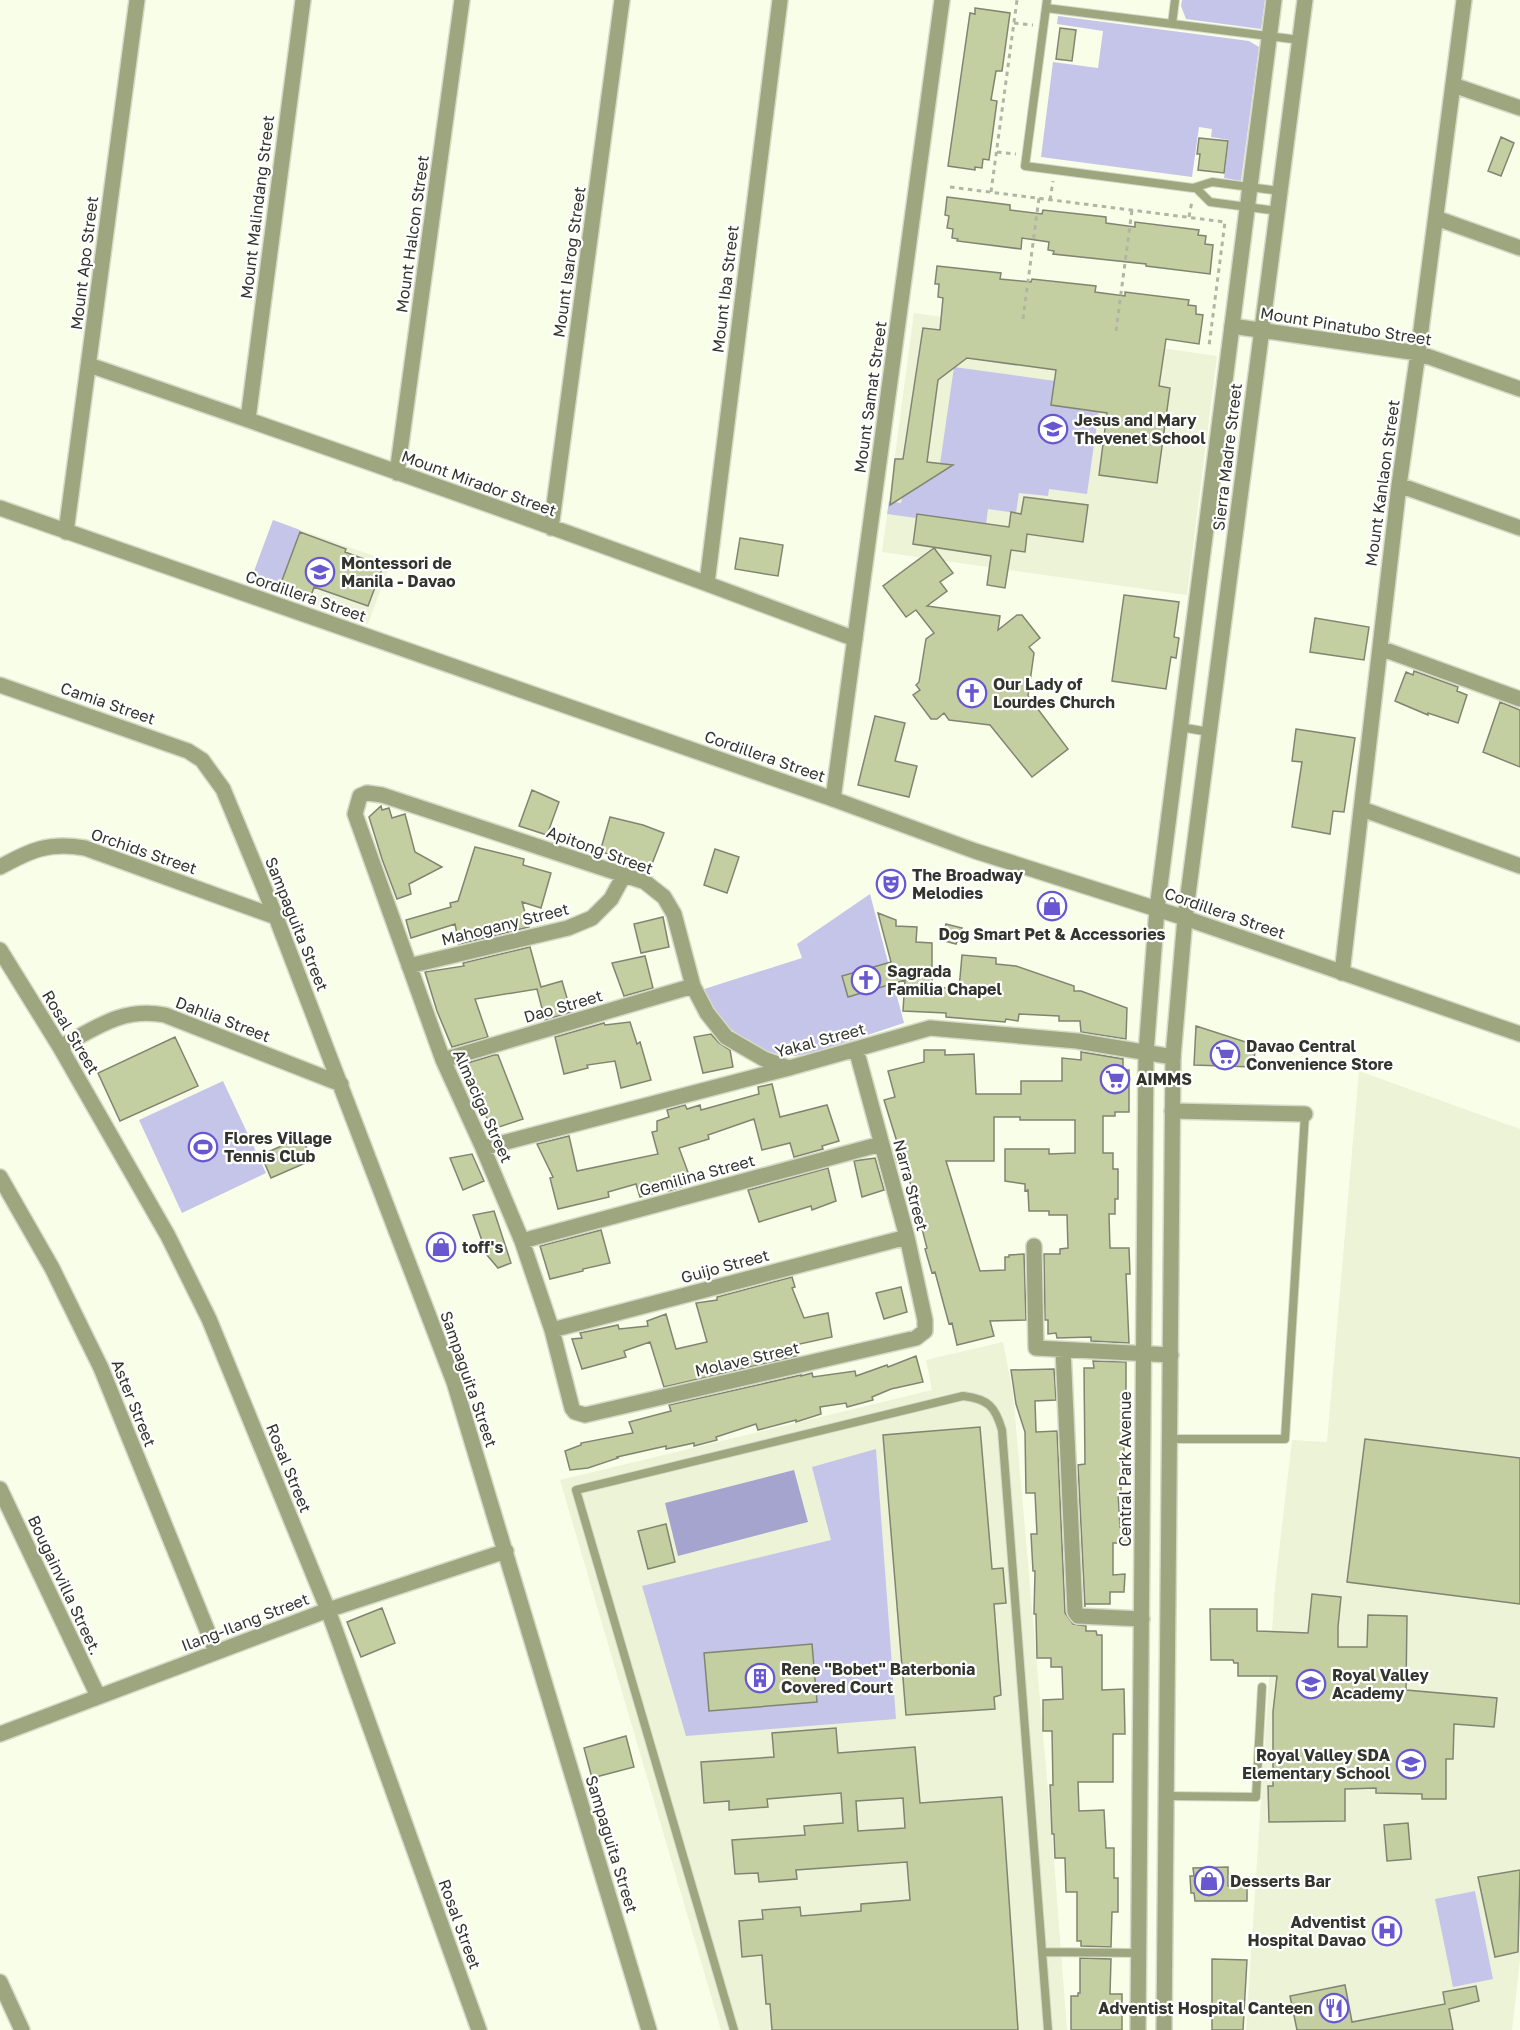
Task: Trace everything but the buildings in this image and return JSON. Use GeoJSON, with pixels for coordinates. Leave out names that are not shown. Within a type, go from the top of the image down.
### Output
{"type":"FeatureCollection","features":[{"type":"Feature","properties":{"kind":"street","name":"Mount Apo Street"},"geometry":{"type":"LineString","coordinates":[[66,531],[137,0]]}},
{"type":"Feature","properties":{"kind":"street","name":"Mount Malindang Street"},"geometry":{"type":"LineString","coordinates":[[248,419],[303,0]]}},
{"type":"Feature","properties":{"kind":"street","name":"Mount Halcon Street"},"geometry":{"type":"LineString","coordinates":[[397,473],[462,0]]}},
{"type":"Feature","properties":{"kind":"street","name":"Mount Isarog Street"},"geometry":{"type":"LineString","coordinates":[[551,528],[622,0]]}},
{"type":"Feature","properties":{"kind":"street","name":"Mount Iba Street"},"geometry":{"type":"LineString","coordinates":[[707,583],[780,0]]}},
{"type":"Feature","properties":{"kind":"street","name":"Mount Samat Street"},"geometry":{"type":"LineString","coordinates":[[833,799],[942,0]]}},
{"type":"Feature","properties":{"kind":"street","name":"Sierra Madre Street"},"geometry":{"type":"LineString","coordinates":[[1157,909],[1274,0]]}},
{"type":"Feature","properties":{"kind":"street","name":"Sierra Madre Street"},"geometry":{"type":"LineString","coordinates":[[1185,918],[1305,0]]}},
{"type":"Feature","properties":{"kind":"street","name":"Mount Kanlaon Street"},"geometry":{"type":"LineString","coordinates":[[1342,973],[1399,485],[1464,0]]}},
{"type":"Feature","properties":{"kind":"street"},"geometry":{"type":"LineString","coordinates":[[1453,85],[1520,108]]}},
{"type":"Feature","properties":{"kind":"street"},"geometry":{"type":"LineString","coordinates":[[1436,218],[1520,248]]}},
{"type":"Feature","properties":{"kind":"street","name":"Mount Pinatubo Street"},"geometry":{"type":"LineString","coordinates":[[1232,326],[1418,353],[1520,389]]}},
{"type":"Feature","properties":{"kind":"street","name":"Mount Mirador Street"},"geometry":{"type":"LineString","coordinates":[[89,365],[248,419],[707,583],[855,639]]}},
{"type":"Feature","properties":{"kind":"street"},"geometry":{"type":"LineString","coordinates":[[1399,485],[1520,528]]}},
{"type":"Feature","properties":{"kind":"street","name":"Cordillera Street"},"geometry":{"type":"LineString","coordinates":[[0,508],[833,799],[975,851],[1185,918],[1520,1034]]}},
{"type":"Feature","properties":{"kind":"street"},"geometry":{"type":"LineString","coordinates":[[1380,648],[1520,699]]}},
{"type":"Feature","properties":{"kind":"street","name":"Camia Street"},"geometry":{"type":"LineString","coordinates":[[0,685],[170,744],[188,751],[201,760]]}},
{"type":"Feature","properties":{"kind":"street","name":"Sampaguita Street"},"geometry":{"type":"LineString","coordinates":[[201,760],[223,789],[276,917],[454,1382],[649,2030]]}},
{"type":"Feature","properties":{"kind":"street","name":"Apitong Street"},"geometry":{"type":"LineString","coordinates":[[355,814],[360,796],[368,793],[382,795],[645,882],[664,897],[674,914],[693,986],[707,1013],[726,1037],[764,1059],[789,1068]]}},
{"type":"Feature","properties":{"kind":"street"},"geometry":{"type":"LineString","coordinates":[[1362,809],[1520,866]]}},
{"type":"Feature","properties":{"kind":"street","name":"Almaciga Street"},"geometry":{"type":"LineString","coordinates":[[355,814],[443,1060],[522,1241],[552,1330],[572,1408],[575,1412]]}},
{"type":"Feature","properties":{"kind":"street","name":"Orchids Street"},"geometry":{"type":"LineString","coordinates":[[0,867],[27,852],[47,846],[66,845],[85,848],[276,917]]}},
{"type":"Feature","properties":{"kind":"street","name":"Mahogany Street"},"geometry":{"type":"LineString","coordinates":[[409,966],[568,928],[592,918],[610,899],[624,875]]}},
{"type":"Feature","properties":{"kind":"street","name":"Central Park Avenue"},"geometry":{"type":"LineString","coordinates":[[1138,2030],[1146,1053],[1157,909]]}},
{"type":"Feature","properties":{"kind":"street"},"geometry":{"type":"LineString","coordinates":[[1164,2030],[1173,1058],[1185,918]]}},
{"type":"Feature","properties":{"kind":"street","name":"Rosal Street"},"geometry":{"type":"LineString","coordinates":[[0,950],[60,1047],[168,1236],[209,1319],[328,1610],[479,2030]]}},
{"type":"Feature","properties":{"kind":"street","name":"Dao Street"},"geometry":{"type":"LineString","coordinates":[[443,1060],[693,986]]}},
{"type":"Feature","properties":{"kind":"street","name":"Dahlia Street"},"geometry":{"type":"LineString","coordinates":[[60,1047],[114,1018],[149,1012],[165,1015],[341,1084]]}},
{"type":"Feature","properties":{"kind":"street","name":"Yakal Street"},"geometry":{"type":"LineString","coordinates":[[483,1148],[789,1068],[930,1028],[1077,1041],[1173,1058]]}},
{"type":"Feature","properties":{"kind":"street","name":"Narra Street"},"geometry":{"type":"LineString","coordinates":[[856,1049],[907,1237],[925,1320],[925,1331]]}},
{"type":"Feature","properties":{"kind":"street"},"geometry":{"type":"LineString","coordinates":[[1172,1111],[1305,1114]]}},
{"type":"Feature","properties":{"kind":"street","name":"Gemilina Street"},"geometry":{"type":"LineString","coordinates":[[522,1241],[881,1144]]}},
{"type":"Feature","properties":{"kind":"street","name":"Aster Street"},"geometry":{"type":"LineString","coordinates":[[0,1176],[52,1268],[101,1368],[216,1652]]}},
{"type":"Feature","properties":{"kind":"street","name":"Guijo Street"},"geometry":{"type":"LineString","coordinates":[[552,1330],[907,1237]]}},
{"type":"Feature","properties":{"kind":"street"},"geometry":{"type":"LineString","coordinates":[[1034,1246],[1036,1348],[1171,1354]]}},
{"type":"Feature","properties":{"kind":"street","name":"Molave Street"},"geometry":{"type":"LineString","coordinates":[[575,1412],[585,1415],[916,1338],[925,1331]]}},
{"type":"Feature","properties":{"kind":"street"},"geometry":{"type":"LineString","coordinates":[[1063,1350],[1075,1612],[1078,1616],[1142,1619]]}},
{"type":"Feature","properties":{"kind":"street","name":"Bougainvilla Street."},"geometry":{"type":"LineString","coordinates":[[0,1489],[98,1696]]}},
{"type":"Feature","properties":{"kind":"street","name":"Ilang-Ilang Street"},"geometry":{"type":"LineString","coordinates":[[0,1734],[328,1610],[506,1551]]}},
{"type":"Feature","properties":{"kind":"street"},"geometry":{"type":"LineString","coordinates":[[1141,1868],[1165,1869]]}},
{"type":"Feature","properties":{"kind":"street"},"geometry":{"type":"LineString","coordinates":[[0,1982],[22,2030]]}},
{"type":"Feature","properties":{"kind":"lane"},"geometry":{"type":"LineString","coordinates":[[1172,24],[1175,0]]}},
{"type":"Feature","properties":{"kind":"lane"},"geometry":{"type":"LineString","coordinates":[[1280,191],[1212,182],[1196,188],[1025,166],[1047,4],[1172,24],[1299,40]]}},
{"type":"Feature","properties":{"kind":"lane"},"geometry":{"type":"LineString","coordinates":[[1196,188],[1210,202],[1277,211]]}},
{"type":"Feature","properties":{"kind":"lane"},"geometry":{"type":"LineString","coordinates":[[1180,727],[1209,732]]}},
{"type":"Feature","properties":{"kind":"lane"},"geometry":{"type":"LineString","coordinates":[[1170,1439],[1285,1439],[1305,1114]]}},
{"type":"Feature","properties":{"kind":"lane"},"geometry":{"type":"LineString","coordinates":[[734,2030],[576,1490],[963,1396],[979,1398],[990,1405],[998,1415],[1002,1430],[1048,2030]]}},
{"type":"Feature","properties":{"kind":"lane"},"geometry":{"type":"LineString","coordinates":[[1166,1796],[1256,1797],[1262,1687]]}},
{"type":"Feature","properties":{"kind":"lane"},"geometry":{"type":"LineString","coordinates":[[1042,1952],[1139,1953]]}},
{"type":"Feature","properties":{"kind":"path"},"geometry":{"type":"LineString","coordinates":[[991,192],[1017,0]]}},
{"type":"Feature","properties":{"kind":"path"},"geometry":{"type":"LineString","coordinates":[[1014,23],[1044,27]]}},
{"type":"Feature","properties":{"kind":"path"},"geometry":{"type":"LineString","coordinates":[[996,152],[1027,156]]}},
{"type":"Feature","properties":{"kind":"path"},"geometry":{"type":"LineString","coordinates":[[1050,200],[1054,170]]}},
{"type":"Feature","properties":{"kind":"path"},"geometry":{"type":"LineString","coordinates":[[950,187],[1225,222],[1209,346]]}},
{"type":"Feature","properties":{"kind":"path"},"geometry":{"type":"LineString","coordinates":[[1023,319],[1039,198]]}},
{"type":"Feature","properties":{"kind":"path"},"geometry":{"type":"LineString","coordinates":[[1116,331],[1132,210]]}},
{"type":"Feature","properties":{"kind":"shaded area"},"geometry":{"type":"Polygon","coordinates":[[[1182,0],[1265,0],[1261,29],[1186,19],[1181,6],[1182,0]]]}},
{"type":"Feature","properties":{"kind":"shaded area"},"geometry":{"type":"Polygon","coordinates":[[[1058,16],[1249,41],[1259,47],[1241,181],[1224,178],[1229,140],[1211,137],[1212,129],[1199,127],[1192,177],[1041,157],[1053,62],[1098,68],[1103,31],[1057,24],[1058,16]]]}},
{"type":"Feature","properties":{"kind":"shaded area","name":"Jesus and Mary Thevenet School"},"geometry":{"type":"Polygon","coordinates":[[[914,313],[1217,356],[1187,595],[882,552],[914,313]]]}},
{"type":"Feature","properties":{"kind":"shaded area"},"geometry":{"type":"Polygon","coordinates":[[[954,367],[1055,381],[1052,405],[1088,411],[1102,388],[1087,494],[1049,489],[1048,496],[1019,493],[1016,513],[988,509],[986,524],[917,514],[916,518],[887,514],[889,501],[901,503],[902,498],[943,472],[944,464],[940,464],[954,367]]]}},
{"type":"Feature","properties":{"kind":"shaded area","name":"Montessori de Manila - Davao"},"geometry":{"type":"Polygon","coordinates":[[[273,520],[391,562],[368,624],[250,582],[273,520]]]}},
{"type":"Feature","properties":{"kind":"shaded area"},"geometry":{"type":"Polygon","coordinates":[[[273,520],[300,530],[278,592],[250,582],[273,520]]]}},
{"type":"Feature","properties":{"kind":"shaded area"},"geometry":{"type":"Polygon","coordinates":[[[870,894],[904,1023],[813,1053],[795,1056],[759,1049],[719,1019],[701,990],[802,958],[797,944],[870,894]]]}},
{"type":"Feature","properties":{"kind":"shaded area"},"geometry":{"type":"Polygon","coordinates":[[[1359,1071],[1520,1129],[1520,1960],[1512,2030],[1246,2030],[1275,1586],[1292,1440],[1327,1442],[1359,1071]]]}},
{"type":"Feature","properties":{"kind":"shaded area","name":"Flores Village Tennis Club"},"geometry":{"type":"Polygon","coordinates":[[[223,1081],[266,1173],[182,1213],[139,1120],[223,1081]]]}},
{"type":"Feature","properties":{"kind":"shaded area"},"geometry":{"type":"Polygon","coordinates":[[[1003,1342],[1013,1393],[1067,2030],[721,2030],[560,1480],[932,1390],[926,1360],[1003,1342]]]}},
{"type":"Feature","properties":{"kind":"shaded area"},"geometry":{"type":"Polygon","coordinates":[[[876,1449],[896,1719],[686,1736],[642,1586],[831,1540],[812,1467],[876,1449]]]}},
{"type":"Feature","properties":{"kind":"shaded area"},"geometry":{"type":"Polygon","coordinates":[[[794,1470],[808,1522],[678,1556],[665,1503],[794,1470]]]}},
{"type":"Feature","properties":{"kind":"shaded area"},"geometry":{"type":"Polygon","coordinates":[[[1475,1891],[1493,1979],[1453,1987],[1435,1899],[1475,1891]]]}},
{"type":"Feature","properties":{"kind":"place","name":"Jesus and Mary Thevenet School"},"geometry":{"type":"Point","coordinates":[1053,429]}},
{"type":"Feature","properties":{"kind":"place","name":"Montessori de Manila - Davao"},"geometry":{"type":"Point","coordinates":[320,572]}},
{"type":"Feature","properties":{"kind":"place","name":"Our Lady of Lourdes Church"},"geometry":{"type":"Point","coordinates":[972,693]}},
{"type":"Feature","properties":{"kind":"place","name":"The Broadway Melodies"},"geometry":{"type":"Point","coordinates":[891,884]}},
{"type":"Feature","properties":{"kind":"place","name":"Dog Smart Pet & Accessories"},"geometry":{"type":"Point","coordinates":[1052,906]}},
{"type":"Feature","properties":{"kind":"place","name":"Sagrada Familia Chapel"},"geometry":{"type":"Point","coordinates":[866,980]}},
{"type":"Feature","properties":{"kind":"place","name":"Davao Central Convenience Store"},"geometry":{"type":"Point","coordinates":[1225,1055]}},
{"type":"Feature","properties":{"kind":"place","name":"AIMMS"},"geometry":{"type":"Point","coordinates":[1115,1079]}},
{"type":"Feature","properties":{"kind":"place","name":"Flores Village Tennis Club"},"geometry":{"type":"Point","coordinates":[203,1147]}},
{"type":"Feature","properties":{"kind":"place","name":"toff's"},"geometry":{"type":"Point","coordinates":[441,1247]}},
{"type":"Feature","properties":{"kind":"place","name":"Rene \"Bobet\" Baterbonia Covered Court"},"geometry":{"type":"Point","coordinates":[760,1678]}},
{"type":"Feature","properties":{"kind":"place","name":"Royal Valley Academy"},"geometry":{"type":"Point","coordinates":[1311,1684]}},
{"type":"Feature","properties":{"kind":"place","name":"Royal Valley SDA Elementary School"},"geometry":{"type":"Point","coordinates":[1411,1764]}},
{"type":"Feature","properties":{"kind":"place","name":"Desserts Bar"},"geometry":{"type":"Point","coordinates":[1209,1881]}},
{"type":"Feature","properties":{"kind":"place","name":"Adventist Hospital Davao"},"geometry":{"type":"Point","coordinates":[1387,1931]}},
{"type":"Feature","properties":{"kind":"place","name":"Adventist Hospital Canteen"},"geometry":{"type":"Point","coordinates":[1334,2008]}}]}
